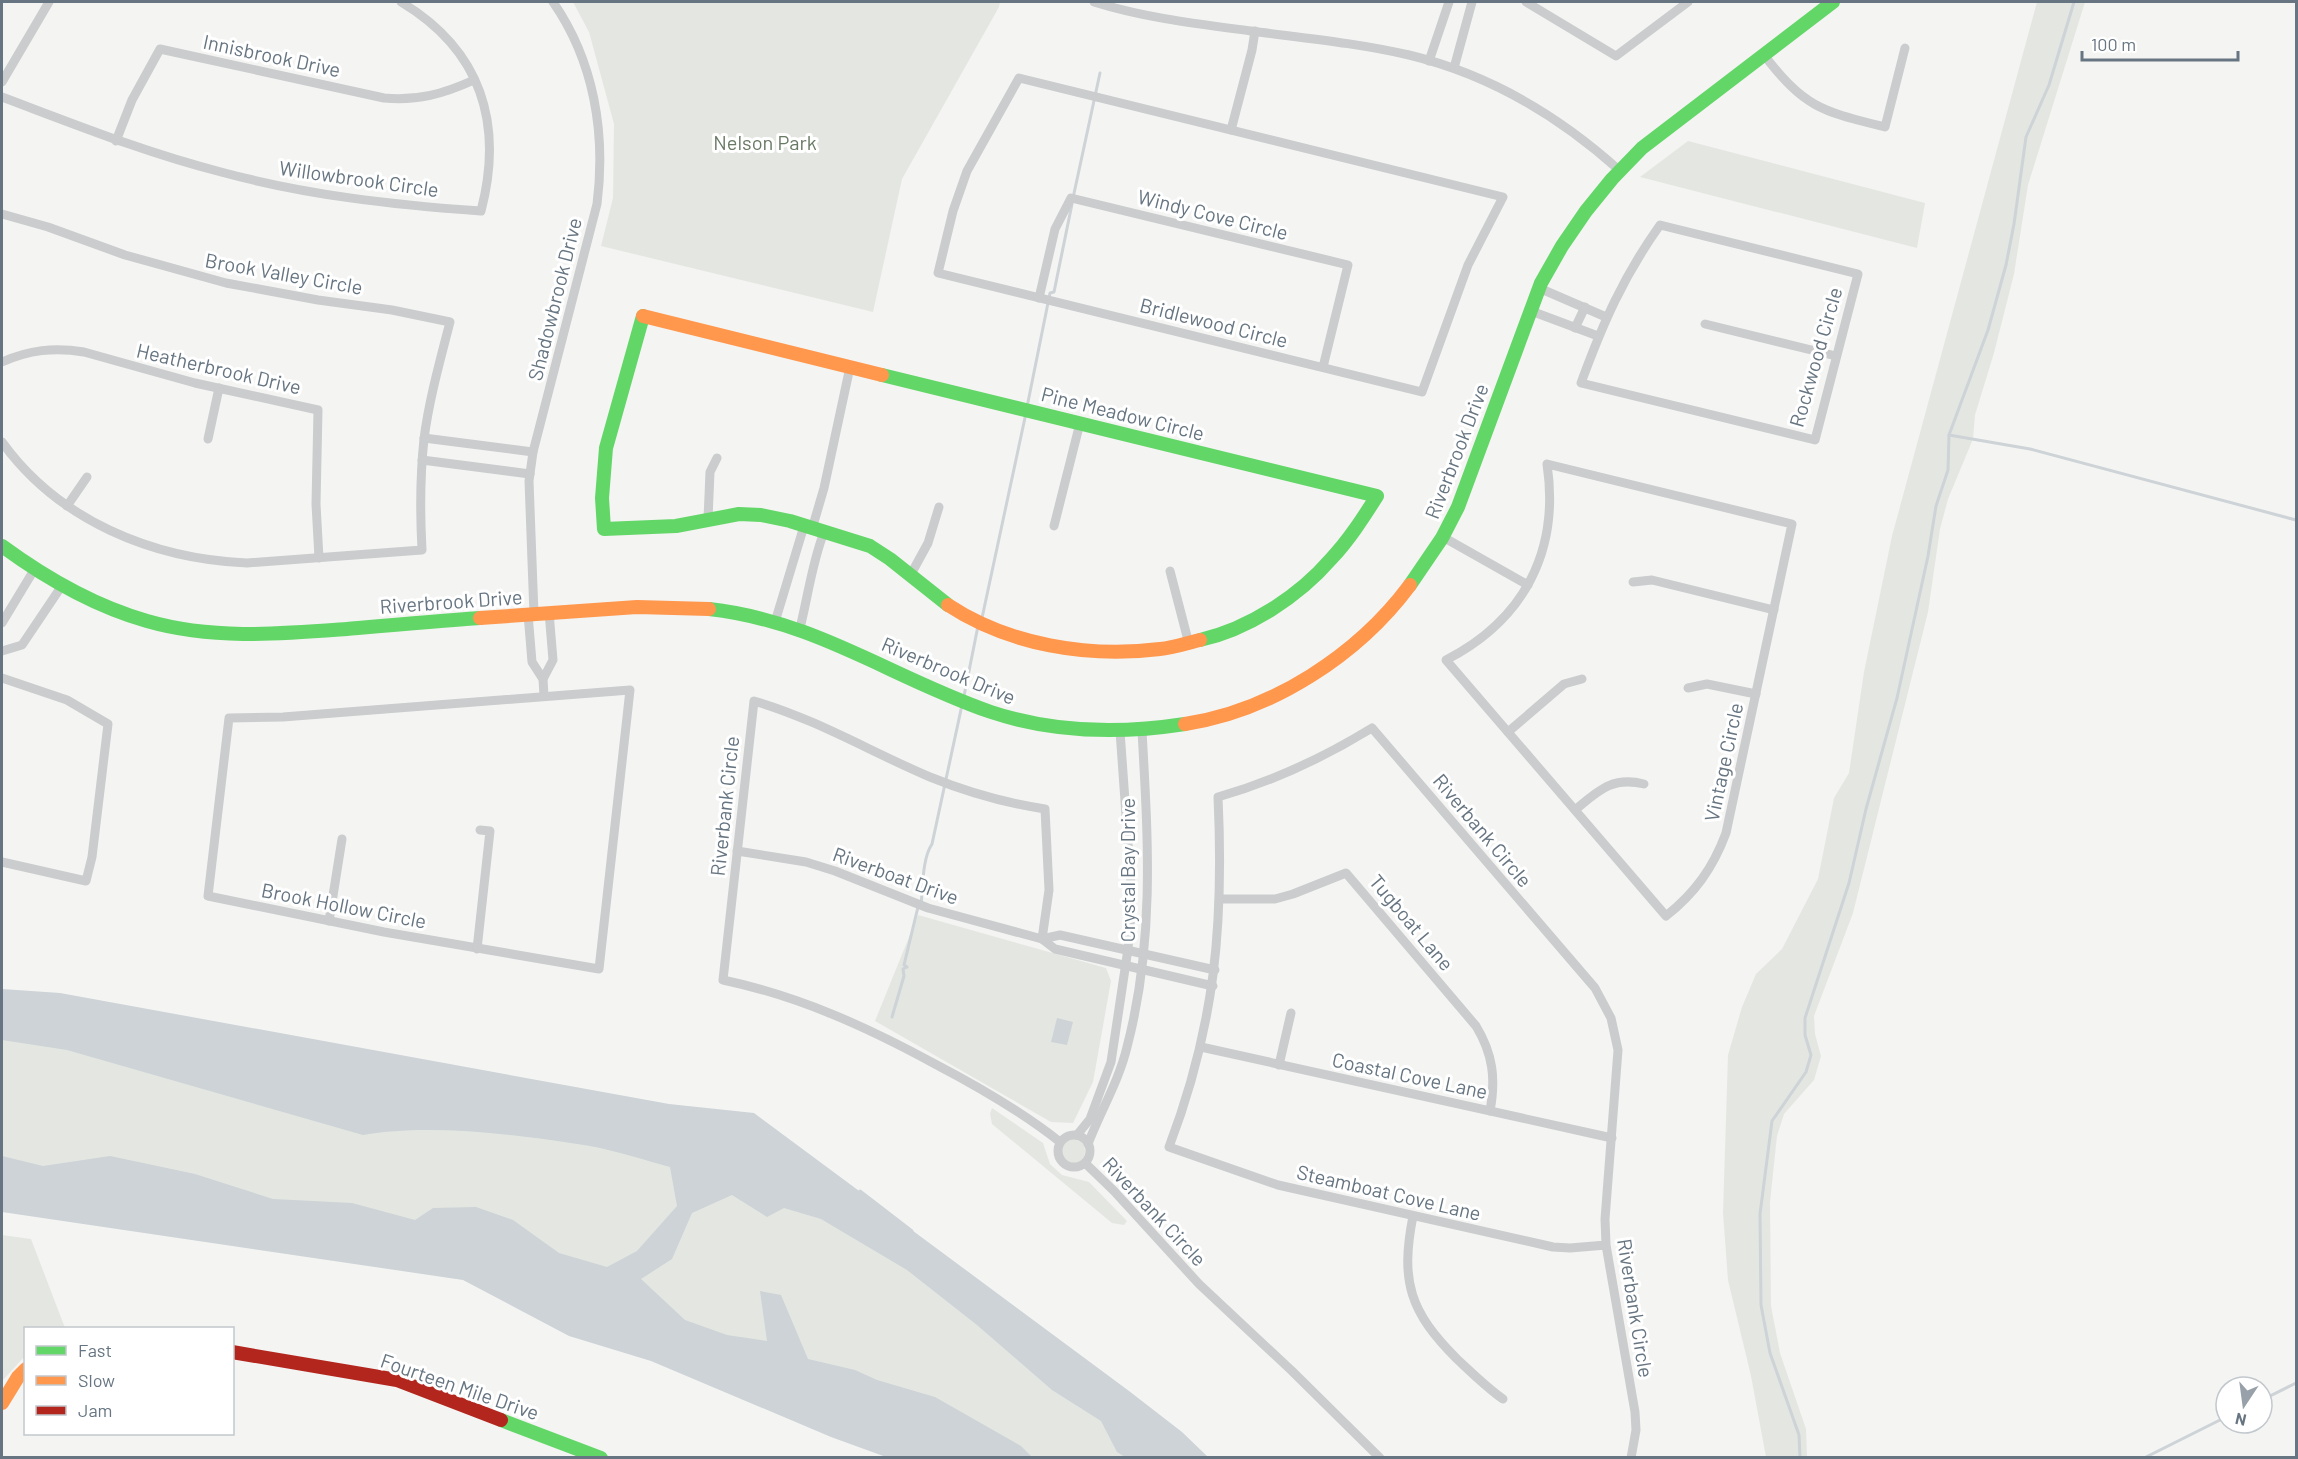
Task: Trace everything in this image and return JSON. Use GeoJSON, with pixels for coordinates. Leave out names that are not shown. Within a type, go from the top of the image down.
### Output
{"type":"FeatureCollection","features":[{"type":"Feature","properties":{"kind":"street"},"geometry":{"type":"LineString","coordinates":[[2,82],[49,2]]}},
{"type":"Feature","properties":{"kind":"street","name":"Willowbrook Circle"},"geometry":{"type":"LineString","coordinates":[[2,97],[116,141],[219,172],[303,191],[388,204],[481,211],[489,182],[490,138],[482,98],[457,51],[445,36],[417,11],[401,2]]}},
{"type":"Feature","properties":{"kind":"street","name":"Shadowbrook Drive"},"geometry":{"type":"LineString","coordinates":[[531,614],[530,474],[533,452],[597,204],[600,179],[599,124],[592,89],[579,48],[554,2]]}},
{"type":"Feature","properties":{"kind":"street"},"geometry":{"type":"LineString","coordinates":[[1094,2],[1144,15],[1375,48],[1454,68],[1500,88],[1546,114],[1619,170]]}},
{"type":"Feature","properties":{"kind":"street"},"geometry":{"type":"LineString","coordinates":[[1429,61],[1449,2]]}},
{"type":"Feature","properties":{"kind":"street"},"geometry":{"type":"LineString","coordinates":[[1454,68],[1472,2]]}},
{"type":"Feature","properties":{"kind":"street"},"geometry":{"type":"LineString","coordinates":[[1526,2],[1616,56],[1688,2]]}},
{"type":"Feature","properties":{"kind":"street","name":"Riverbrook Drive"},"geometry":{"type":"LineString","coordinates":[[2,546],[60,587],[112,611],[143,621],[186,630],[217,634],[276,634],[617,607],[679,606],[718,610],[800,628],[986,710],[1043,726],[1142,731],[1175,727],[1232,712],[1263,700],[1321,669],[1343,654],[1407,591],[1443,537],[1469,479],[1539,288],[1567,235],[1592,201],[1642,148],[1833,2]]}},
{"type":"Feature","properties":{"kind":"street"},"geometry":{"type":"LineString","coordinates":[[1231,130],[1255,31]]}},
{"type":"Feature","properties":{"kind":"street"},"geometry":{"type":"LineString","coordinates":[[1764,55],[1785,82],[1810,103],[1841,116],[1885,127],[1905,48]]}},
{"type":"Feature","properties":{"kind":"street","name":"Innisbrook Drive"},"geometry":{"type":"LineString","coordinates":[[116,141],[132,100],[160,49],[384,98],[428,97],[451,91],[474,80]]}},
{"type":"Feature","properties":{"kind":"street","name":"Bridlewood Circle"},"geometry":{"type":"LineString","coordinates":[[1019,78],[1503,197],[1468,265],[1422,392],[1039,298],[938,273],[956,202],[967,171],[1019,78]]}},
{"type":"Feature","properties":{"kind":"street","name":"Windy Cove Circle"},"geometry":{"type":"LineString","coordinates":[[1039,298],[1055,229],[1071,198],[1083,200],[1348,265],[1323,367]]}},
{"type":"Feature","properties":{"kind":"street","name":"Brook Valley Circle"},"geometry":{"type":"LineString","coordinates":[[2,214],[48,227],[125,255],[226,283],[309,299],[392,310],[450,322],[424,438],[422,550],[247,563],[192,558],[140,544],[112,532],[67,506],[26,471],[2,442]]}},
{"type":"Feature","properties":{"kind":"street","name":"Rockwood Circle"},"geometry":{"type":"LineString","coordinates":[[1660,225],[1858,274],[1815,440],[1581,383],[1598,336],[1630,269],[1660,225]]}},
{"type":"Feature","properties":{"kind":"street"},"geometry":{"type":"LineString","coordinates":[[1539,288],[1606,317]]}},
{"type":"Feature","properties":{"kind":"street"},"geometry":{"type":"LineString","coordinates":[[1575,328],[1585,308]]}},
{"type":"Feature","properties":{"kind":"street"},"geometry":{"type":"LineString","coordinates":[[1531,311],[1598,336]]}},
{"type":"Feature","properties":{"kind":"street","name":"Pine Meadow Circle"},"geometry":{"type":"LineString","coordinates":[[643,316],[1080,423],[1377,496],[1345,544],[1304,584],[1256,617],[1189,644],[1122,654],[1070,651],[1044,646],[1002,633],[970,618],[931,593],[878,551],[862,543],[763,516],[745,514],[675,526],[604,529],[602,498],[606,448],[643,316]]}},
{"type":"Feature","properties":{"kind":"street"},"geometry":{"type":"LineString","coordinates":[[1705,324],[1836,356]]}},
{"type":"Feature","properties":{"kind":"street","name":"Heatherbrook Drive"},"geometry":{"type":"LineString","coordinates":[[2,362],[30,352],[66,349],[144,370],[318,410],[316,504],[318,558]]}},
{"type":"Feature","properties":{"kind":"street"},"geometry":{"type":"LineString","coordinates":[[800,628],[813,574],[813,529],[850,366]]}},
{"type":"Feature","properties":{"kind":"street"},"geometry":{"type":"LineString","coordinates":[[208,439],[219,388]]}},
{"type":"Feature","properties":{"kind":"street"},"geometry":{"type":"LineString","coordinates":[[1054,526],[1080,423]]}},
{"type":"Feature","properties":{"kind":"street"},"geometry":{"type":"LineString","coordinates":[[424,438],[533,452]]}},
{"type":"Feature","properties":{"kind":"street"},"geometry":{"type":"LineString","coordinates":[[708,519],[710,472],[717,458]]}},
{"type":"Feature","properties":{"kind":"street"},"geometry":{"type":"LineString","coordinates":[[422,460],[530,474]]}},
{"type":"Feature","properties":{"kind":"street","name":"Vintage Circle"},"geometry":{"type":"LineString","coordinates":[[1547,464],[1792,524],[1726,833],[1719,853],[1697,888],[1666,916],[1446,660],[1482,638],[1501,622],[1528,585],[1544,546],[1549,525],[1550,494],[1547,464]]}},
{"type":"Feature","properties":{"kind":"street"},"geometry":{"type":"LineString","coordinates":[[67,506],[87,477]]}},
{"type":"Feature","properties":{"kind":"street"},"geometry":{"type":"LineString","coordinates":[[910,576],[928,543],[939,507]]}},
{"type":"Feature","properties":{"kind":"street"},"geometry":{"type":"LineString","coordinates":[[775,622],[795,555],[813,529]]}},
{"type":"Feature","properties":{"kind":"street"},"geometry":{"type":"LineString","coordinates":[[1443,537],[1528,585]]}},
{"type":"Feature","properties":{"kind":"street"},"geometry":{"type":"LineString","coordinates":[[795,555],[814,561]]}},
{"type":"Feature","properties":{"kind":"street"},"geometry":{"type":"LineString","coordinates":[[2,623],[34,570]]}},
{"type":"Feature","properties":{"kind":"street"},"geometry":{"type":"LineString","coordinates":[[1170,571],[1189,644]]}},
{"type":"Feature","properties":{"kind":"street"},"geometry":{"type":"LineString","coordinates":[[1633,582],[1652,580],[1774,610]]}},
{"type":"Feature","properties":{"kind":"street"},"geometry":{"type":"LineString","coordinates":[[2,651],[22,645],[60,587]]}},
{"type":"Feature","properties":{"kind":"street"},"geometry":{"type":"LineString","coordinates":[[543,679],[553,660],[549,612]]}},
{"type":"Feature","properties":{"kind":"street"},"geometry":{"type":"LineString","coordinates":[[531,614],[532,662],[543,679],[544,696]]}},
{"type":"Feature","properties":{"kind":"street"},"geometry":{"type":"LineString","coordinates":[[2,678],[67,700],[108,724],[92,856],[86,881],[2,862]]}},
{"type":"Feature","properties":{"kind":"street"},"geometry":{"type":"LineString","coordinates":[[1508,732],[1564,684],[1582,679]]}},
{"type":"Feature","properties":{"kind":"street"},"geometry":{"type":"LineString","coordinates":[[1688,688],[1707,684],[1756,694]]}},
{"type":"Feature","properties":{"kind":"street","name":"Brook Hollow Circle"},"geometry":{"type":"LineString","coordinates":[[630,690],[599,969],[477,949],[208,896],[229,718],[283,717],[544,696],[630,690]]}},
{"type":"Feature","properties":{"kind":"street","name":"Riverbank Circle"},"geometry":{"type":"LineString","coordinates":[[1041,939],[1048,890],[1045,809],[962,789],[811,720],[754,701],[723,980],[809,1004],[880,1034],[1009,1105],[1060,1142]]}},
{"type":"Feature","properties":{"kind":"street","name":"Riverbank Circle"},"geometry":{"type":"LineString","coordinates":[[1169,1147],[1190,1088],[1213,986],[1221,899],[1218,797],[1249,788],[1300,768],[1338,749],[1372,728],[1595,988],[1611,1018],[1618,1050],[1605,1219],[1606,1245],[1635,1412],[1636,1430],[1631,1458]]}},
{"type":"Feature","properties":{"kind":"street","name":"Crystal Bay Drive"},"geometry":{"type":"LineString","coordinates":[[1077,1135],[1090,1119],[1111,1062],[1128,949],[1132,899],[1120,731]]}},
{"type":"Feature","properties":{"kind":"street","name":"Crystal Bay Drive"},"geometry":{"type":"LineString","coordinates":[[1088,1144],[1127,1048],[1143,969],[1149,894],[1142,731]]}},
{"type":"Feature","properties":{"kind":"street"},"geometry":{"type":"LineString","coordinates":[[1575,810],[1598,791],[1614,782],[1630,780],[1644,784]]}},
{"type":"Feature","properties":{"kind":"street"},"geometry":{"type":"LineString","coordinates":[[477,949],[490,831],[480,830]]}},
{"type":"Feature","properties":{"kind":"street"},"geometry":{"type":"LineString","coordinates":[[329,921],[342,839]]}},
{"type":"Feature","properties":{"kind":"street","name":"Riverboat Drive"},"geometry":{"type":"LineString","coordinates":[[737,851],[806,862],[835,871],[928,908],[1041,939]]}},
{"type":"Feature","properties":{"kind":"street","name":"Tugboat Lane"},"geometry":{"type":"LineString","coordinates":[[1221,899],[1275,899],[1346,873],[1476,1026],[1485,1042],[1494,1072],[1490,1111]]}},
{"type":"Feature","properties":{"kind":"street"},"geometry":{"type":"LineString","coordinates":[[1041,939],[1060,934],[1215,970]]}},
{"type":"Feature","properties":{"kind":"street"},"geometry":{"type":"LineString","coordinates":[[1041,939],[1055,949],[1213,986]]}},
{"type":"Feature","properties":{"kind":"street"},"geometry":{"type":"LineString","coordinates":[[1280,1065],[1291,1013]]}},
{"type":"Feature","properties":{"kind":"street","name":"Coastal Cove Lane"},"geometry":{"type":"LineString","coordinates":[[1201,1047],[1612,1138]]}},
{"type":"Feature","properties":{"kind":"street"},"geometry":{"type":"LineString","coordinates":[[1077,1135],[1086,1140],[1090,1154],[1085,1163],[1071,1167],[1062,1163],[1057,1154],[1060,1142],[1066,1136],[1077,1135]]}},
{"type":"Feature","properties":{"kind":"street","name":"Steamboat Cove Lane"},"geometry":{"type":"LineString","coordinates":[[1169,1147],[1278,1185],[1413,1216],[1553,1247],[1606,1245]]}},
{"type":"Feature","properties":{"kind":"street","name":"Riverbank Circle"},"geometry":{"type":"LineString","coordinates":[[1085,1163],[1114,1191],[1199,1284],[1293,1371],[1380,1458]]}},
{"type":"Feature","properties":{"kind":"street"},"geometry":{"type":"LineString","coordinates":[[1413,1216],[1406,1261],[1412,1296],[1419,1313],[1439,1341],[1487,1388],[1503,1399]]}},
{"type":"Feature","properties":{"kind":"street","name":"Fourteen Mile Drive"},"geometry":{"type":"LineString","coordinates":[[234,1352],[397,1380],[601,1458]]}},
{"type":"Feature","properties":{"kind":"street"},"geometry":{"type":"LineString","coordinates":[[2,1403],[24,1371]]}},
{"type":"Feature","properties":{"kind":"green space","name":"Nelson Park"},"geometry":{"type":"Polygon","coordinates":[[[573,2],[1000,2],[902,179],[873,312],[601,246],[613,198],[614,124],[589,32],[573,2]]]}},
{"type":"Feature","properties":{"kind":"green space"},"geometry":{"type":"Polygon","coordinates":[[[2037,2],[2085,2],[2028,185],[2014,274],[1975,415],[1973,439],[1948,499],[1940,529],[1928,612],[1853,913],[1814,1016],[1815,1034],[1821,1056],[1814,1080],[1784,1114],[1777,1136],[1770,1202],[1771,1306],[1780,1353],[1806,1429],[1807,1457],[1766,1457],[1751,1376],[1728,1280],[1723,1213],[1728,1055],[1742,1007],[1756,974],[1782,949],[1818,879],[1834,798],[1849,773],[1864,672],[1892,536],[2037,2]]]}},
{"type":"Feature","properties":{"kind":"green space"},"geometry":{"type":"Polygon","coordinates":[[[1688,141],[1925,203],[1917,248],[1640,177],[1688,141]]]}},
{"type":"Feature","properties":{"kind":"green space"},"geometry":{"type":"Polygon","coordinates":[[[918,915],[1106,968],[1111,981],[1093,1082],[1073,1123],[1051,1122],[875,1021],[918,915]]]}},
{"type":"Feature","properties":{"kind":"green space"},"geometry":{"type":"Polygon","coordinates":[[[2,1027],[655,1145],[827,1205],[1064,1382],[1140,1457],[1000,1457],[674,1328],[2,1164],[2,1027]]]}},
{"type":"Feature","properties":{"kind":"green space"},"geometry":{"type":"Polygon","coordinates":[[[992,1108],[1043,1143],[1050,1164],[1062,1175],[1089,1182],[1127,1221],[1124,1225],[1112,1223],[992,1124],[990,1114],[992,1108]]]}},
{"type":"Feature","properties":{"kind":"green space"},"geometry":{"type":"Polygon","coordinates":[[[1072,1138],[1081,1142],[1085,1151],[1081,1160],[1072,1164],[1063,1160],[1059,1151],[1063,1142],[1072,1138]]]}},
{"type":"Feature","properties":{"kind":"green space"},"geometry":{"type":"Polygon","coordinates":[[[2,1235],[31,1239],[65,1327],[24,1327],[24,1357],[2,1381],[2,1235]]]}},
{"type":"Feature","properties":{"kind":"shaded area"},"geometry":{"type":"Polygon","coordinates":[[[2,989],[60,993],[669,1104],[754,1113],[1129,1391],[1182,1432],[1208,1457],[1125,1457],[1117,1452],[1101,1421],[1052,1390],[977,1325],[907,1270],[821,1219],[784,1208],[767,1217],[732,1195],[692,1213],[672,1259],[641,1279],[685,1320],[727,1335],[767,1341],[760,1291],[781,1295],[808,1359],[855,1370],[877,1380],[935,1397],[1021,1446],[1032,1457],[886,1457],[831,1437],[651,1361],[569,1336],[463,1280],[2,1212],[2,1156],[43,1166],[110,1156],[195,1174],[273,1199],[352,1203],[415,1220],[433,1208],[476,1207],[513,1220],[559,1253],[607,1267],[637,1251],[677,1206],[670,1167],[610,1150],[535,1138],[446,1130],[363,1135],[67,1050],[2,1040],[2,989]]]}},
{"type":"Feature","properties":{"kind":"shaded area"},"geometry":{"type":"Polygon","coordinates":[[[1057,1018],[1073,1022],[1067,1045],[1051,1042],[1057,1018]]]}},
{"type":"Feature","properties":{"kind":"waterway"},"geometry":{"type":"LineString","coordinates":[[1800,1458],[1799,1435],[1770,1353],[1761,1305],[1760,1214],[1772,1121],[1806,1072],[1811,1055],[1805,1035],[1805,1018],[1849,883],[1866,809],[1897,698],[1928,556],[1936,506],[1948,470],[1949,435],[1988,330],[2006,265],[2026,137],[2049,85],[2074,2]]}},
{"type":"Feature","properties":{"kind":"waterway"},"geometry":{"type":"LineString","coordinates":[[1073,198],[1100,73]]}},
{"type":"Feature","properties":{"kind":"waterway"},"geometry":{"type":"LineString","coordinates":[[1027,407],[1050,293],[1054,292],[1072,204]]}},
{"type":"Feature","properties":{"kind":"waterway"},"geometry":{"type":"LineString","coordinates":[[982,618],[1026,413]]}},
{"type":"Feature","properties":{"kind":"waterway"},"geometry":{"type":"LineString","coordinates":[[1949,435],[2030,449],[2296,520]]}},
{"type":"Feature","properties":{"kind":"waterway"},"geometry":{"type":"LineString","coordinates":[[964,696],[978,626]]}},
{"type":"Feature","properties":{"kind":"waterway"},"geometry":{"type":"LineString","coordinates":[[892,1017],[904,976],[903,969],[907,967],[904,965],[918,907],[921,905],[925,865],[932,844],[962,705]]}},
{"type":"Feature","properties":{"kind":"waterway"},"geometry":{"type":"LineString","coordinates":[[860,1191],[912,1231]]}},
{"type":"Feature","properties":{"kind":"waterway"},"geometry":{"type":"LineString","coordinates":[[2274,1394],[2296,1383]]}},
{"type":"Feature","properties":{"kind":"waterway"},"geometry":{"type":"LineString","coordinates":[[2144,1458],[2214,1423]]}},
{"type":"Feature","properties":{"kind":"traffic: fast"},"geometry":{"type":"LineString","coordinates":[[1410,585],[1442,538],[1458,507],[1541,283],[1562,246],[1586,211],[1612,179],[1642,148],[1833,2]]}},
{"type":"Feature","properties":{"kind":"traffic: fast"},"geometry":{"type":"LineString","coordinates":[[643,316],[606,448],[602,498],[604,529],[676,526],[739,514],[761,515],[790,521],[870,546],[948,605]]}},
{"type":"Feature","properties":{"kind":"traffic: fast"},"geometry":{"type":"LineString","coordinates":[[882,375],[1377,496],[1344,544],[1304,586],[1255,619],[1237,628],[1200,640]]}},
{"type":"Feature","properties":{"kind":"traffic: fast"},"geometry":{"type":"LineString","coordinates":[[2,546],[36,570],[108,608],[147,621],[197,631],[247,634],[297,633],[480,618]]}},
{"type":"Feature","properties":{"kind":"traffic: fast"},"geometry":{"type":"LineString","coordinates":[[709,609],[748,615],[785,625],[853,652],[955,698],[1015,719],[1087,730],[1136,729],[1185,724]]}},
{"type":"Feature","properties":{"kind":"traffic: fast"},"geometry":{"type":"LineString","coordinates":[[501,1420],[601,1458]]}},
{"type":"Feature","properties":{"kind":"traffic: slow"},"geometry":{"type":"LineString","coordinates":[[643,316],[882,375]]}},
{"type":"Feature","properties":{"kind":"traffic: slow"},"geometry":{"type":"LineString","coordinates":[[1185,724],[1250,707],[1311,676],[1365,634],[1389,611],[1410,585]]}},
{"type":"Feature","properties":{"kind":"traffic: slow"},"geometry":{"type":"LineString","coordinates":[[948,605],[997,630],[1023,639],[1077,650],[1133,651],[1175,647],[1200,640]]}},
{"type":"Feature","properties":{"kind":"traffic: slow"},"geometry":{"type":"LineString","coordinates":[[480,618],[637,607],[709,609]]}},
{"type":"Feature","properties":{"kind":"traffic: slow"},"geometry":{"type":"LineString","coordinates":[[2,1403],[24,1371]]}},
{"type":"Feature","properties":{"kind":"traffic: jam"},"geometry":{"type":"LineString","coordinates":[[234,1352],[397,1380],[501,1420]]}}]}
